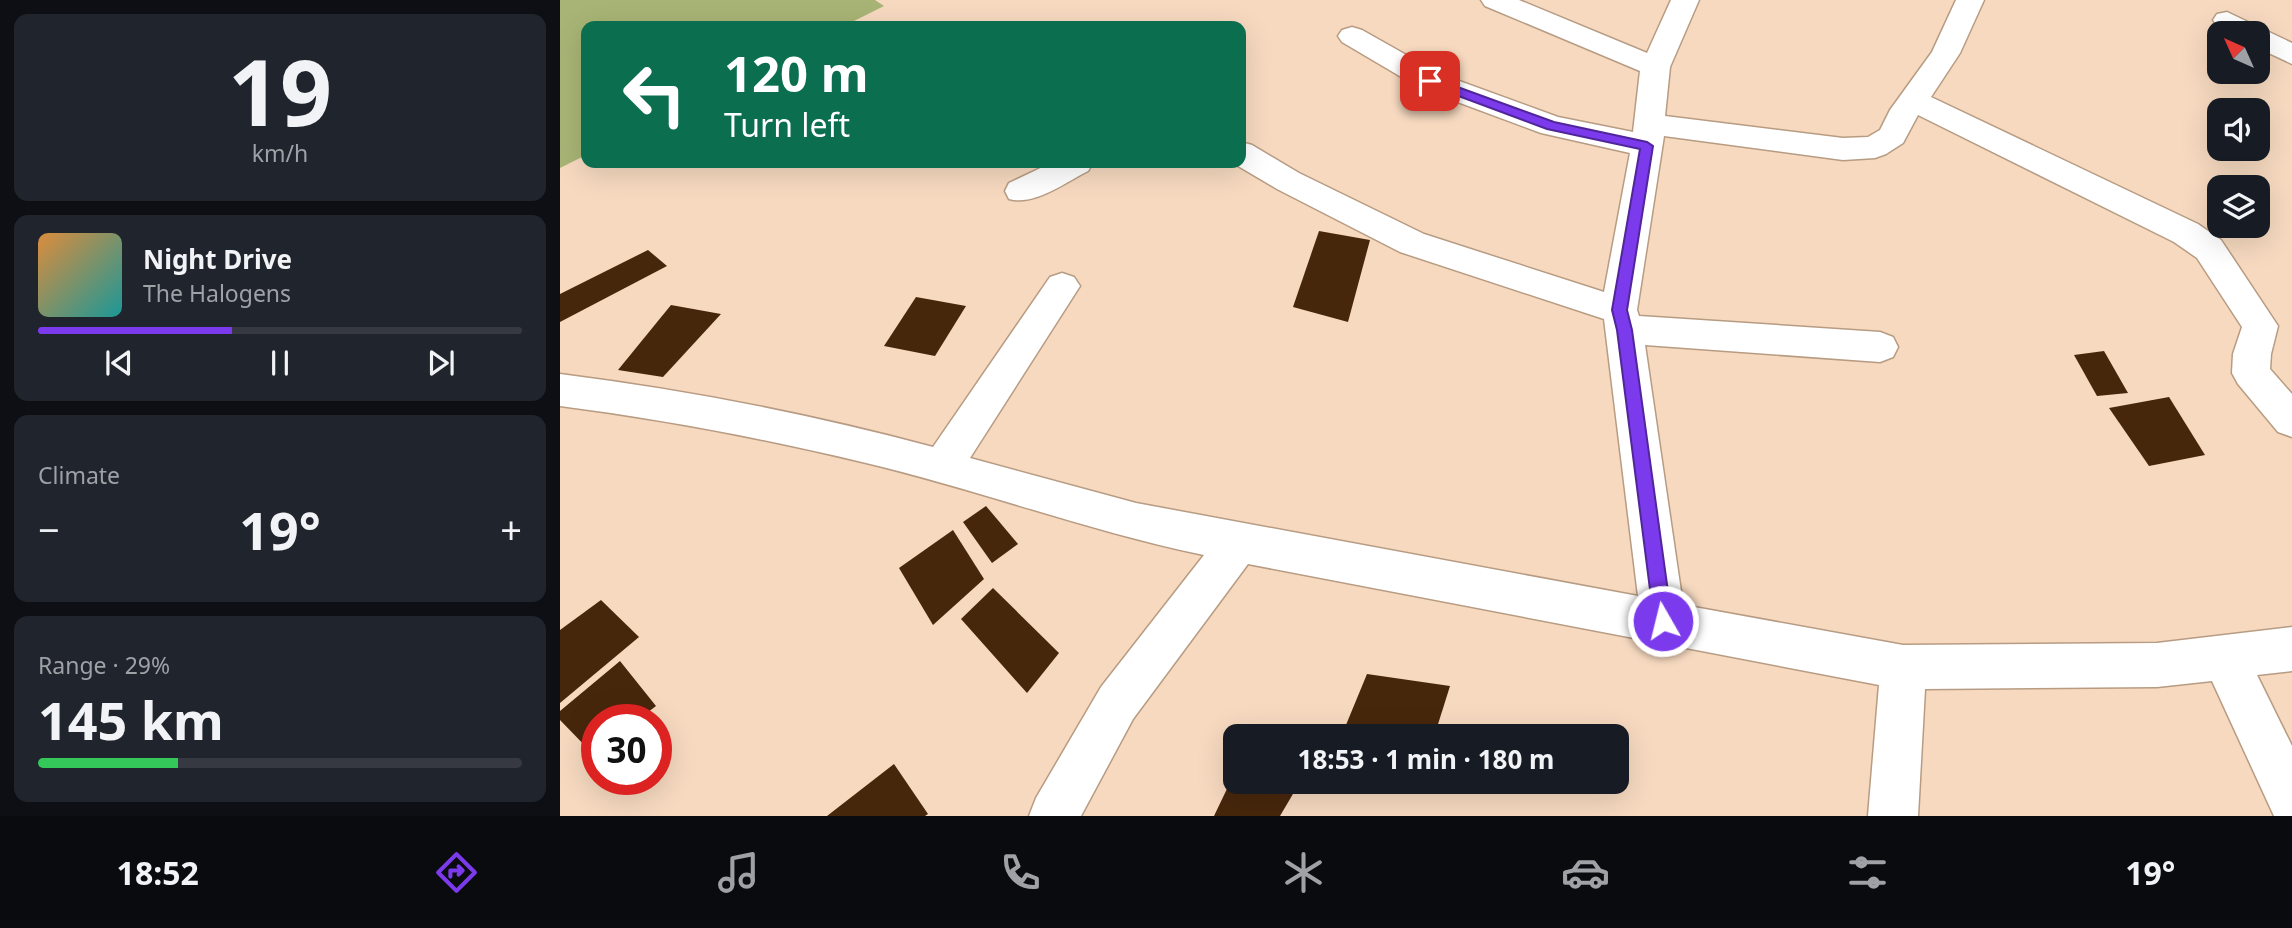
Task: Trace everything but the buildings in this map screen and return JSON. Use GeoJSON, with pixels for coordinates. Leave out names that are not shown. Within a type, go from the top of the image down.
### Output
{"type":"FeatureCollection","features":[{"type":"Feature","properties":{"kind":"street"},"geometry":{"type":"LineString","coordinates":[[1496,0],[1655,67]]}},
{"type":"Feature","properties":{"kind":"street"},"geometry":{"type":"LineString","coordinates":[[1663,621],[1622,320],[1655,67],[1685,0]]}},
{"type":"Feature","properties":{"kind":"street"},"geometry":{"type":"LineString","coordinates":[[1352,36],[1442,86],[1552,126],[1843,149],[1875,147],[1892,136],[1946,53],[1970,0]]}},
{"type":"Feature","properties":{"kind":"street"},"geometry":{"type":"LineString","coordinates":[[2270,43],[2292,55]]}},
{"type":"Feature","properties":{"kind":"street"},"geometry":{"type":"LineString","coordinates":[[1913,100],[2074,180],[2132,204],[2186,233],[2209,249],[2260,326],[2252,354],[2251,373],[2292,421]]}},
{"type":"Feature","properties":{"kind":"street"},"geometry":{"type":"LineString","coordinates":[[1246,156],[1288,181],[1412,243],[1622,320],[1880,347]]}},
{"type":"Feature","properties":{"kind":"street"},"geometry":{"type":"LineString","coordinates":[[1021,191],[1067,168]]}},
{"type":"Feature","properties":{"kind":"street"},"geometry":{"type":"LineString","coordinates":[[942,467],[1062,286]]}},
{"type":"Feature","properties":{"kind":"street"},"geometry":{"type":"LineString","coordinates":[[560,390],[647,401],[863,445],[1136,522],[1663,621],[1737,638],[1903,667],[2157,665],[2292,649]]}},
{"type":"Feature","properties":{"kind":"street"},"geometry":{"type":"LineString","coordinates":[[1054,816],[1117,703],[1239,543]]}},
{"type":"Feature","properties":{"kind":"street"},"geometry":{"type":"LineString","coordinates":[[2224,657],[2292,799]]}},
{"type":"Feature","properties":{"kind":"street"},"geometry":{"type":"LineString","coordinates":[[1893,816],[1903,667]]}},
{"type":"Feature","properties":{"kind":"green space"},"geometry":{"type":"Polygon","coordinates":[[[560,0],[875,0],[884,6],[854,21],[581,21],[581,158],[560,168],[560,0]]]}},
{"type":"Feature","properties":{"kind":"route"},"geometry":{"type":"LineString","coordinates":[[1430,81],[1552,126],[1647,146],[1619,310],[1625,330],[1663,621]]}}]}
